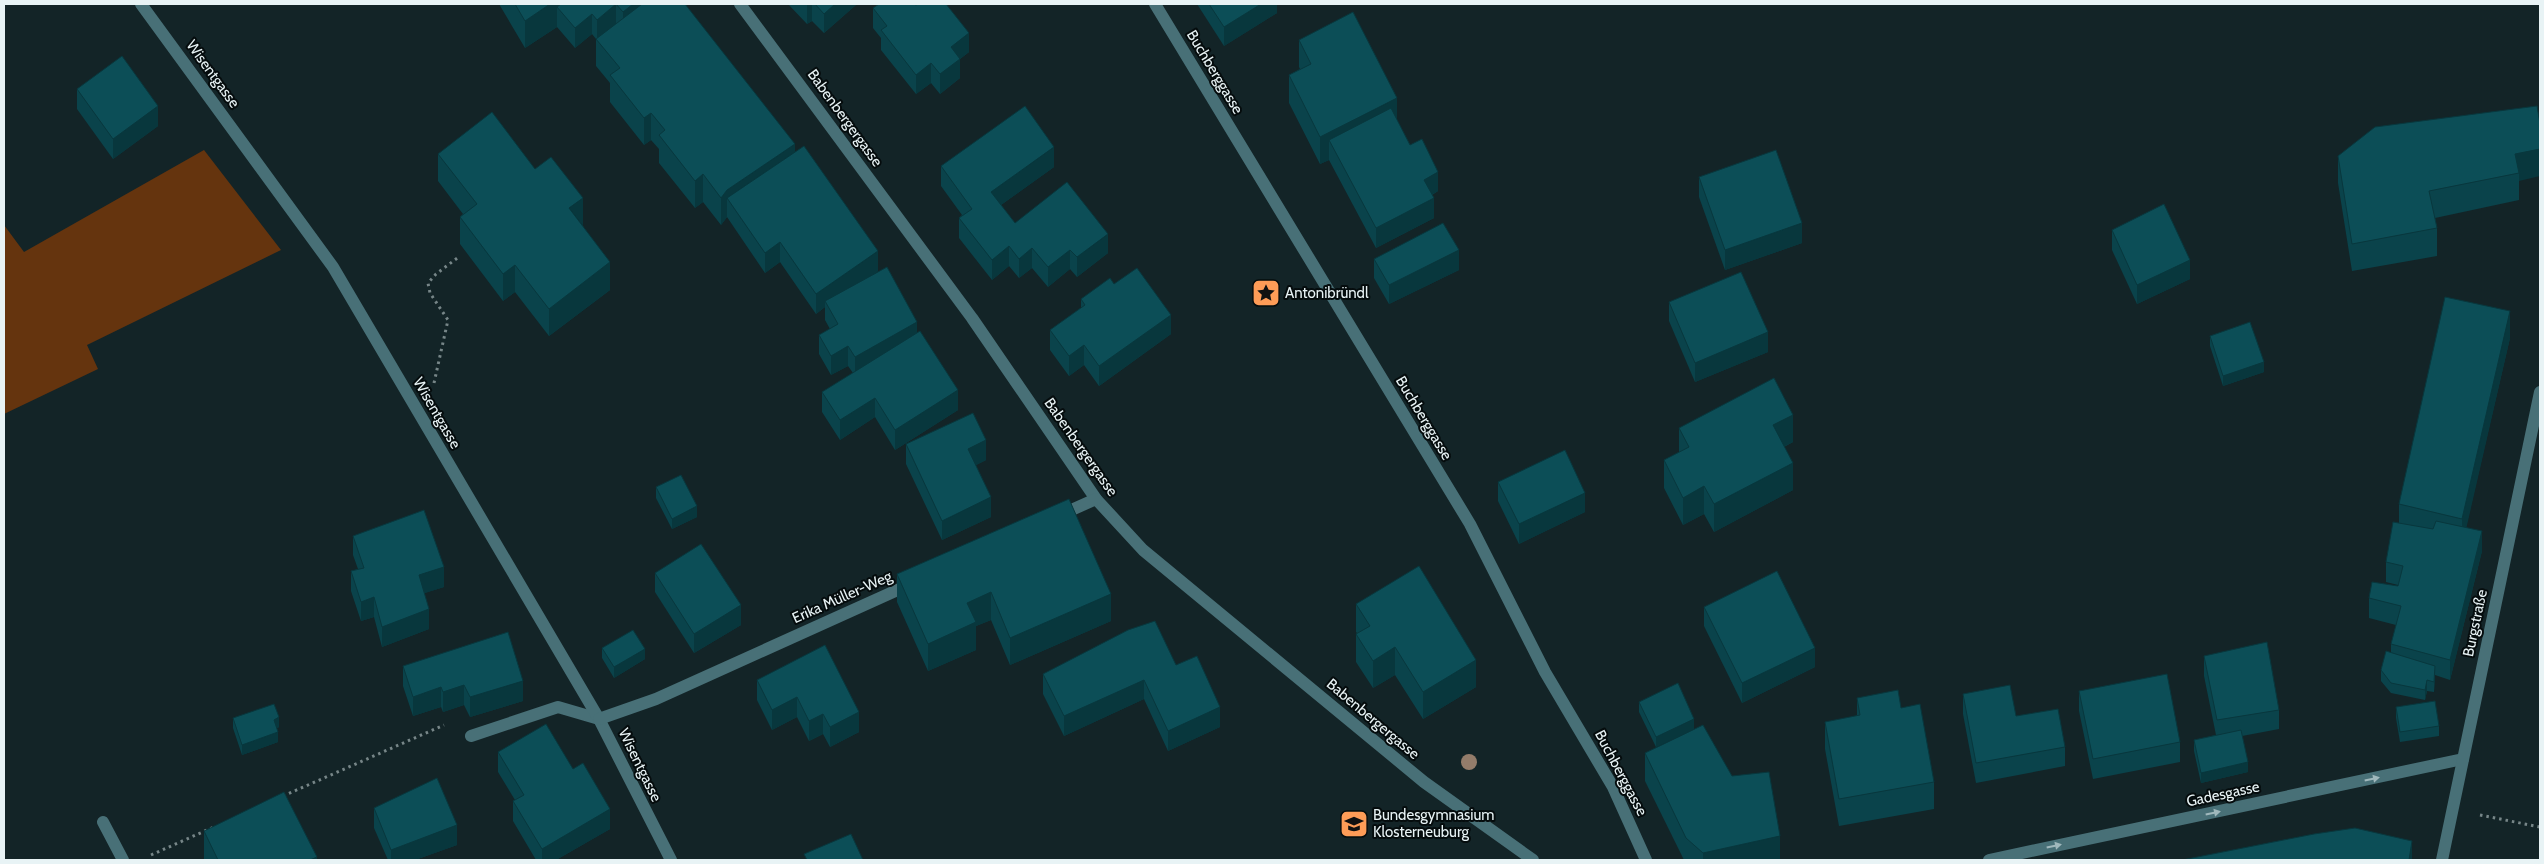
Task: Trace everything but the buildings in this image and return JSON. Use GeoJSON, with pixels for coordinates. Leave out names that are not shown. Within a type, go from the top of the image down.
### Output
{"type":"FeatureCollection","features":[{"type":"Feature","properties":{"kind":"street","name":"Wisentgasse"},"geometry":{"type":"LineString","coordinates":[[141,4],[333,267],[599,719],[671,860]]}},
{"type":"Feature","properties":{"kind":"street","name":"Babenbergergasse"},"geometry":{"type":"LineString","coordinates":[[740,4],[972,318],[1096,499],[1143,550],[1424,782],[1533,860]]}},
{"type":"Feature","properties":{"kind":"street","name":"Buchberggasse"},"geometry":{"type":"LineString","coordinates":[[1155,4],[1470,524],[1545,672],[1613,787],[1646,860]]}},
{"type":"Feature","properties":{"kind":"street","name":"Burgstraße"},"geometry":{"type":"LineString","coordinates":[[2442,860],[2540,392]]}},
{"type":"Feature","properties":{"kind":"street"},"geometry":{"type":"LineString","coordinates":[[1042,524],[1096,499]]}},
{"type":"Feature","properties":{"kind":"street","name":"Erika Müller-Weg"},"geometry":{"type":"LineString","coordinates":[[599,719],[656,699],[925,577]]}},
{"type":"Feature","properties":{"kind":"street"},"geometry":{"type":"LineString","coordinates":[[470,736],[558,707],[599,719]]}},
{"type":"Feature","properties":{"kind":"street","name":"Gadesgasse"},"geometry":{"type":"LineString","coordinates":[[1989,860],[2463,759]]}},
{"type":"Feature","properties":{"kind":"street"},"geometry":{"type":"LineString","coordinates":[[103,822],[123,860]]}},
{"type":"Feature","properties":{"kind":"path"},"geometry":{"type":"LineString","coordinates":[[415,408],[434,384],[448,320],[430,293],[428,283],[436,274],[460,256]]}},
{"type":"Feature","properties":{"kind":"path"},"geometry":{"type":"LineString","coordinates":[[280,797],[444,725],[470,736]]}},
{"type":"Feature","properties":{"kind":"path"},"geometry":{"type":"LineString","coordinates":[[2452,810],[2540,827]]}},
{"type":"Feature","properties":{"kind":"path"},"geometry":{"type":"LineString","coordinates":[[163,849],[217,825]]}},
{"type":"Feature","properties":{"kind":"shaded area"},"geometry":{"type":"Polygon","coordinates":[[[204,150],[281,250],[87,345],[98,369],[4,414],[4,225],[24,252],[204,150]]]}},
{"type":"Feature","properties":{"kind":"place","name":"Antonibründl"},"geometry":{"type":"Point","coordinates":[1266,293]}},
{"type":"Feature","properties":{"kind":"place","name":"Bundesgymnasium Klosterneuburg"},"geometry":{"type":"Point","coordinates":[1354,824]}}]}
